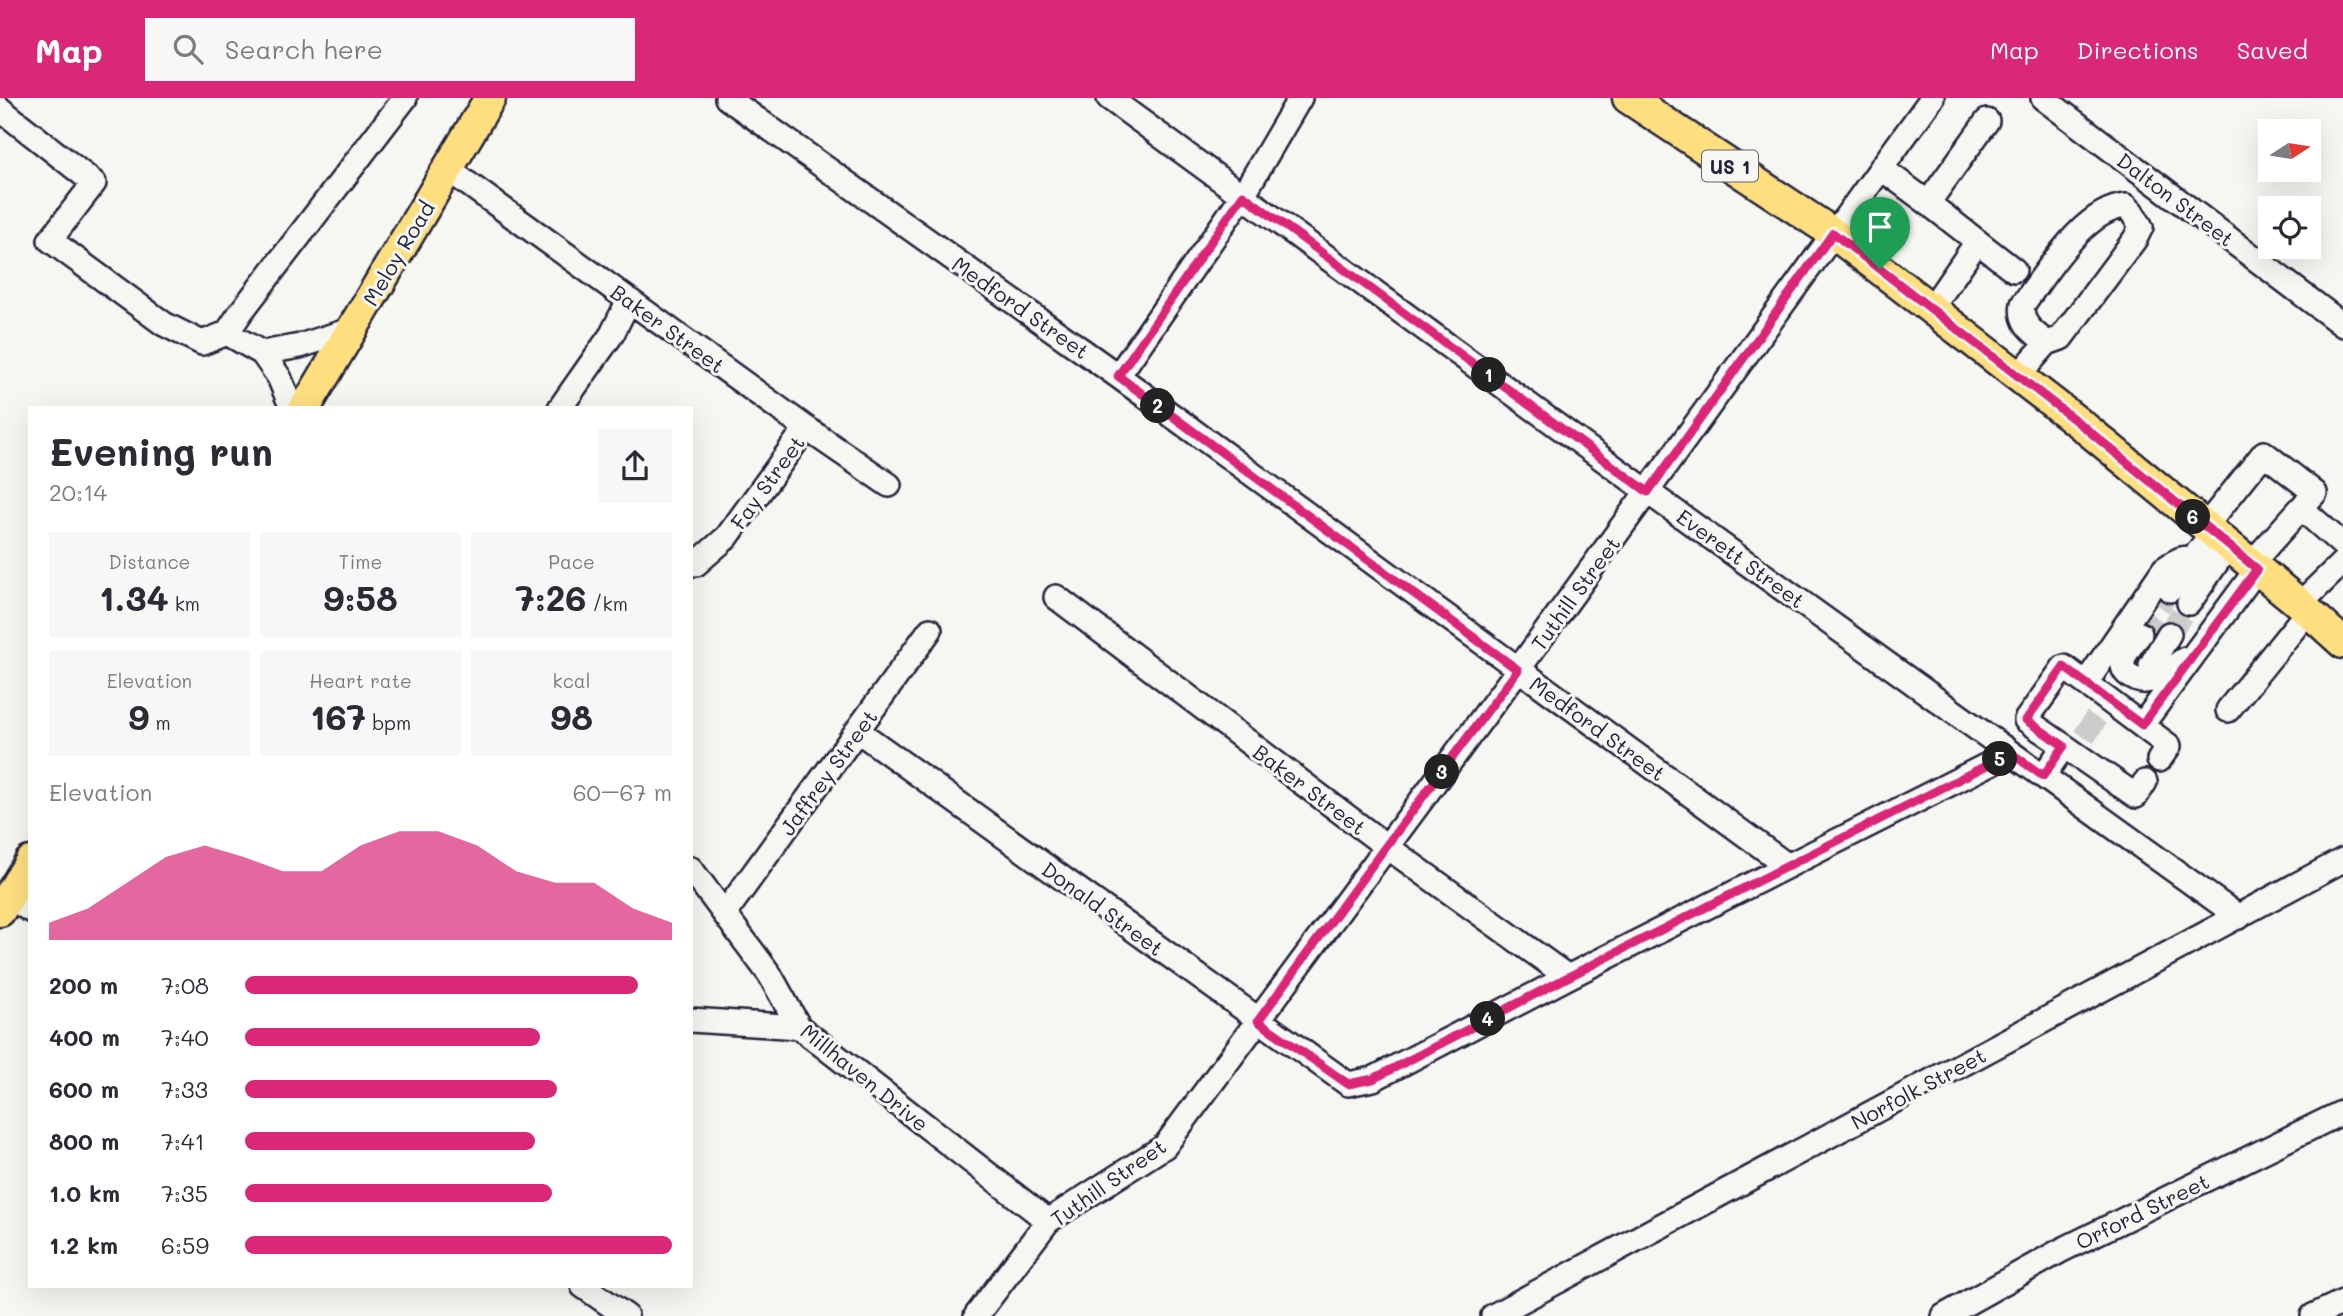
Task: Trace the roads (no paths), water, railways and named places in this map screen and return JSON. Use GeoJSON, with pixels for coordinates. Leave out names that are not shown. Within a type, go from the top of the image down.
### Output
{"type":"FeatureCollection","features":[{"type":"Feature","properties":{"kind":"main road","name":"Meloy Road"},"geometry":{"type":"LineString","coordinates":[[306,406],[490,98]]}},
{"type":"Feature","properties":{"kind":"main road","name":"US 1"},"geometry":{"type":"LineString","coordinates":[[1628,98],[1833,233],[2018,376],[2231,548],[2343,643]]}},
{"type":"Feature","properties":{"kind":"main road"},"geometry":{"type":"LineString","coordinates":[[13,906],[28,867]]}},
{"type":"Feature","properties":{"kind":"street"},"geometry":{"type":"LineString","coordinates":[[0,109],[94,183],[50,240],[164,324],[202,343],[227,333],[405,98]]}},
{"type":"Feature","properties":{"kind":"street","name":"Medford Street"},"geometry":{"type":"LineString","coordinates":[[727,98],[1118,376],[1788,866]]}},
{"type":"Feature","properties":{"kind":"street","name":"Everett Street"},"geometry":{"type":"LineString","coordinates":[[1110,98],[1648,492],[2239,916]]}},
{"type":"Feature","properties":{"kind":"street"},"geometry":{"type":"LineString","coordinates":[[1118,376],[1243,195],[1300,98]]}},
{"type":"Feature","properties":{"kind":"street","name":"Tuthill Street"},"geometry":{"type":"LineString","coordinates":[[976,1316],[1048,1222],[1165,1146],[1518,670],[1932,98]]}},
{"type":"Feature","properties":{"kind":"street","name":"Dalton Street"},"geometry":{"type":"LineString","coordinates":[[2043,98],[2343,325]]}},
{"type":"Feature","properties":{"kind":"street"},"geometry":{"type":"LineString","coordinates":[[1928,203],[1987,121]]}},
{"type":"Feature","properties":{"kind":"street"},"geometry":{"type":"LineString","coordinates":[[1881,168],[2014,270]]}},
{"type":"Feature","properties":{"kind":"street","name":"Baker Street"},"geometry":{"type":"LineString","coordinates":[[449,170],[889,485]]}},
{"type":"Feature","properties":{"kind":"street"},"geometry":{"type":"LineString","coordinates":[[2018,376],[2047,343],[2061,338],[2135,239],[2141,227],[2126,206],[2106,211],[2078,232],[2023,304],[2021,315],[2025,323],[2047,343]]}},
{"type":"Feature","properties":{"kind":"street"},"geometry":{"type":"LineString","coordinates":[[1931,309],[1977,242]]}},
{"type":"Feature","properties":{"kind":"street"},"geometry":{"type":"LineString","coordinates":[[560,406],[612,334],[629,300]]}},
{"type":"Feature","properties":{"kind":"street"},"geometry":{"type":"LineString","coordinates":[[262,353],[300,346],[353,329]]}},
{"type":"Feature","properties":{"kind":"street"},"geometry":{"type":"LineString","coordinates":[[227,333],[262,353],[279,377],[291,406]]}},
{"type":"Feature","properties":{"kind":"street","name":"Fay Street"},"geometry":{"type":"LineString","coordinates":[[696,564],[727,537],[806,428]]}},
{"type":"Feature","properties":{"kind":"street"},"geometry":{"type":"LineString","coordinates":[[2142,725],[2196,652],[2231,548],[2264,453],[2315,493],[2301,508],[2231,548],[2201,564],[2180,597]]}},
{"type":"Feature","properties":{"kind":"street"},"geometry":{"type":"LineString","coordinates":[[2301,508],[2343,545]]}},
{"type":"Feature","properties":{"kind":"street"},"geometry":{"type":"LineString","coordinates":[[2086,683],[2164,569],[2180,558],[2201,564]]}},
{"type":"Feature","properties":{"kind":"street"},"geometry":{"type":"LineString","coordinates":[[2228,710],[2304,608],[2343,562]]}},
{"type":"Feature","properties":{"kind":"street","name":"Baker Street"},"geometry":{"type":"LineString","coordinates":[[1056,597],[1386,846],[1568,977]]}},
{"type":"Feature","properties":{"kind":"street","name":"Jaffrey Street"},"geometry":{"type":"LineString","coordinates":[[724,914],[930,630]]}},
{"type":"Feature","properties":{"kind":"street"},"geometry":{"type":"LineString","coordinates":[[2140,634],[2126,650],[2123,664],[2127,674],[2137,680],[2147,681],[2196,652]]}},
{"type":"Feature","properties":{"kind":"street"},"geometry":{"type":"LineString","coordinates":[[2153,678],[2151,665],[2169,634]]}},
{"type":"Feature","properties":{"kind":"street"},"geometry":{"type":"LineString","coordinates":[[2141,789],[2074,745],[2026,720],[2064,667],[2086,683],[2103,708],[2142,725],[2164,753]]}},
{"type":"Feature","properties":{"kind":"street","name":"Donald Street"},"geometry":{"type":"LineString","coordinates":[[858,731],[1348,1084],[1373,1079],[1568,977]]}},
{"type":"Feature","properties":{"kind":"street"},"geometry":{"type":"LineString","coordinates":[[2043,776],[2074,745]]}},
{"type":"Feature","properties":{"kind":"street"},"geometry":{"type":"LineString","coordinates":[[1568,977],[2011,753]]}},
{"type":"Feature","properties":{"kind":"street","name":"Norfolk Street"},"geometry":{"type":"LineString","coordinates":[[1493,1316],[2343,860]]}},
{"type":"Feature","properties":{"kind":"street","name":"Millhaven Drive"},"geometry":{"type":"LineString","coordinates":[[693,872],[770,975],[799,1027],[1048,1222]]}},
{"type":"Feature","properties":{"kind":"street"},"geometry":{"type":"LineString","coordinates":[[693,1020],[799,1027]]}},
{"type":"Feature","properties":{"kind":"street","name":"Orford Street"},"geometry":{"type":"LineString","coordinates":[[1944,1316],[2060,1251],[2343,1112]]}},
{"type":"Feature","properties":{"kind":"street"},"geometry":{"type":"LineString","coordinates":[[586,1288],[626,1316]]}},
{"type":"Feature","properties":{"kind":"street"},"geometry":{"type":"LineString","coordinates":[[2313,1316],[2343,1302]]}},
{"type":"Feature","properties":{"kind":"tunnel"},"geometry":{"type":"LineString","coordinates":[[2140,634],[2170,590]]}},
{"type":"Feature","properties":{"kind":"tunnel"},"geometry":{"type":"LineString","coordinates":[[2169,634],[2189,603]]}},
{"type":"Feature","properties":{"kind":"tunnel"},"geometry":{"type":"LineString","coordinates":[[2084,737],[2098,715]]}}]}
